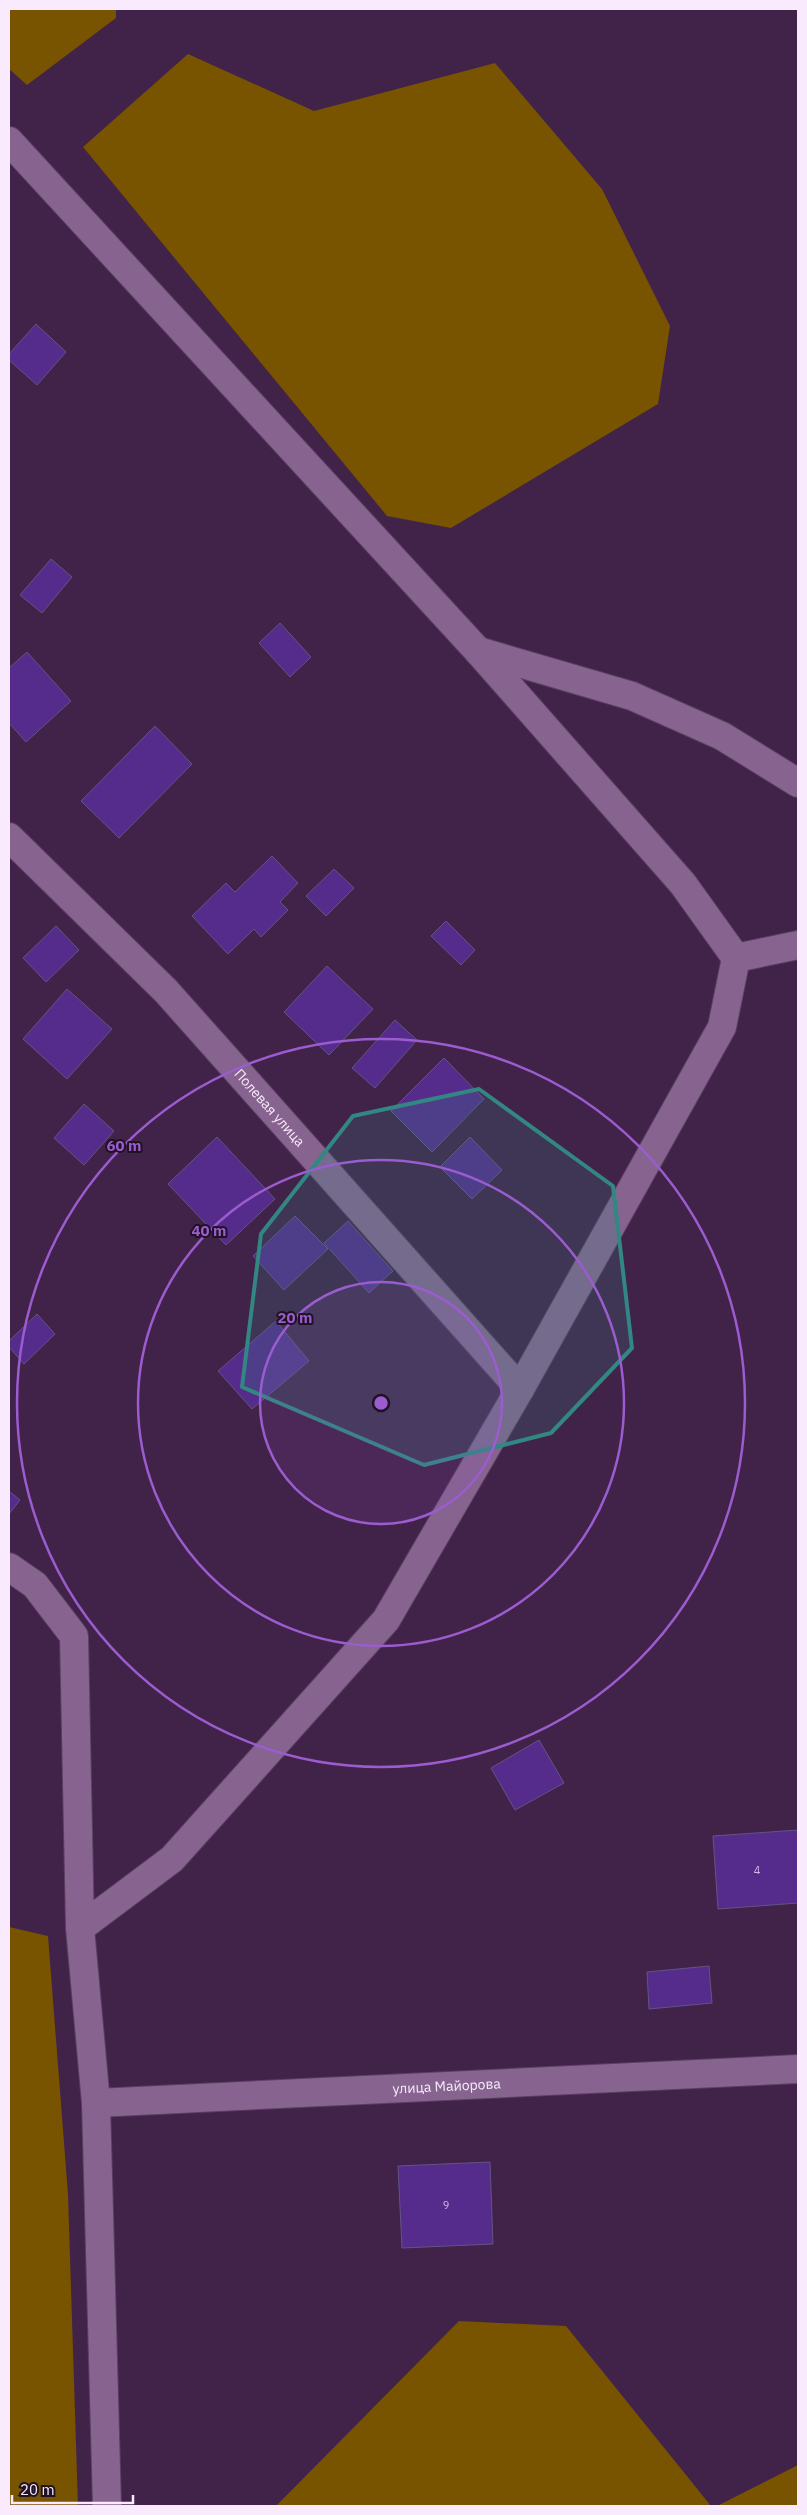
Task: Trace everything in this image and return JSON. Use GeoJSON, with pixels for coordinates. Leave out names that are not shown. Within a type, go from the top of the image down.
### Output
{"type":"FeatureCollection","features":[{"type":"Feature","properties":{"kind":"street"},"geometry":{"type":"LineString","coordinates":[[9,140],[478,651],[683,884],[736,958],[722,1027],[520,1389],[386,1620],[172,1859],[80,1928]]}},
{"type":"Feature","properties":{"kind":"street"},"geometry":{"type":"LineString","coordinates":[[478,651],[632,696],[722,736],[798,782]]}},
{"type":"Feature","properties":{"kind":"street","name":"Полевая улица"},"geometry":{"type":"LineString","coordinates":[[9,837],[166,991],[520,1389]]}},
{"type":"Feature","properties":{"kind":"street"},"geometry":{"type":"LineString","coordinates":[[736,958],[798,944]]}},
{"type":"Feature","properties":{"kind":"street"},"geometry":{"type":"LineString","coordinates":[[9,1567],[35,1585],[74,1636],[80,1928],[96,2103],[108,2506]]}},
{"type":"Feature","properties":{"kind":"street","name":"улица Майорова"},"geometry":{"type":"LineString","coordinates":[[96,2103],[798,2069]]}},
{"type":"Feature","properties":{"kind":"highlighted area"},"geometry":{"type":"Polygon","coordinates":[[[479,1089],[613,1186],[632,1348],[551,1433],[424,1465],[242,1387],[261,1234],[353,1116],[479,1089]]]}},
{"type":"Feature","properties":{"kind":"shaded area"},"geometry":{"type":"Polygon","coordinates":[[[9,9],[116,9],[116,18],[27,85],[9,69],[9,9]]]}},
{"type":"Feature","properties":{"kind":"shaded area"},"geometry":{"type":"Polygon","coordinates":[[[188,54],[314,111],[495,63],[602,189],[670,326],[658,404],[451,528],[387,516],[83,147],[188,54]]]}},
{"type":"Feature","properties":{"kind":"shaded area"},"geometry":{"type":"Polygon","coordinates":[[[9,1927],[48,1936],[68,2194],[78,2506],[9,2506],[9,1927]]]}},
{"type":"Feature","properties":{"kind":"shaded area"},"geometry":{"type":"Polygon","coordinates":[[[459,2321],[566,2326],[711,2506],[276,2506],[459,2321]]]}},
{"type":"Feature","properties":{"kind":"shaded area"},"geometry":{"type":"Polygon","coordinates":[[[798,2465],[798,2506],[717,2506],[798,2465]]]}},
{"type":"Feature","properties":{"kind":"building"},"geometry":{"type":"Polygon","coordinates":[[[36,324],[66,352],[37,385],[9,360],[9,354],[36,324]]]}},
{"type":"Feature","properties":{"kind":"building"},"geometry":{"type":"Polygon","coordinates":[[[51,559],[72,577],[42,613],[20,595],[51,559]]]}},
{"type":"Feature","properties":{"kind":"building"},"geometry":{"type":"Polygon","coordinates":[[[280,623],[311,657],[290,677],[259,643],[280,623]]]}},
{"type":"Feature","properties":{"kind":"building"},"geometry":{"type":"Polygon","coordinates":[[[27,652],[71,701],[26,742],[9,723],[9,668],[27,652]]]}},
{"type":"Feature","properties":{"kind":"building"},"geometry":{"type":"Polygon","coordinates":[[[155,726],[192,764],[119,838],[81,801],[155,726]]]}},
{"type":"Feature","properties":{"kind":"building"},"geometry":{"type":"Polygon","coordinates":[[[272,856],[298,883],[280,902],[288,910],[261,937],[254,929],[228,954],[192,916],[226,883],[235,892],[272,856]]]}},
{"type":"Feature","properties":{"kind":"building"},"geometry":{"type":"Polygon","coordinates":[[[334,869],[354,888],[326,916],[306,896],[334,869]]]}},
{"type":"Feature","properties":{"kind":"building"},"geometry":{"type":"Polygon","coordinates":[[[446,921],[475,950],[461,965],[431,936],[446,921]]]}},
{"type":"Feature","properties":{"kind":"building"},"geometry":{"type":"Polygon","coordinates":[[[56,926],[79,950],[46,982],[23,958],[56,926]]]}},
{"type":"Feature","properties":{"kind":"building"},"geometry":{"type":"Polygon","coordinates":[[[327,966],[373,1009],[329,1055],[284,1012],[327,966]]]}},
{"type":"Feature","properties":{"kind":"building"},"geometry":{"type":"Polygon","coordinates":[[[67,989],[112,1029],[67,1079],[23,1039],[67,989]]]}},
{"type":"Feature","properties":{"kind":"building"},"geometry":{"type":"Polygon","coordinates":[[[395,1020],[417,1040],[375,1088],[352,1068],[395,1020]]]}},
{"type":"Feature","properties":{"kind":"building"},"geometry":{"type":"Polygon","coordinates":[[[444,1058],[484,1099],[432,1152],[391,1111],[444,1058]]]}},
{"type":"Feature","properties":{"kind":"building"},"geometry":{"type":"Polygon","coordinates":[[[84,1104],[114,1131],[84,1165],[54,1138],[84,1104]]]}},
{"type":"Feature","properties":{"kind":"building"},"geometry":{"type":"Polygon","coordinates":[[[217,1137],[275,1199],[226,1245],[168,1184],[217,1137]]]}},
{"type":"Feature","properties":{"kind":"building"},"geometry":{"type":"Polygon","coordinates":[[[470,1137],[502,1170],[472,1199],[440,1167],[470,1137]]]}},
{"type":"Feature","properties":{"kind":"building"},"geometry":{"type":"Polygon","coordinates":[[[295,1216],[328,1249],[284,1290],[253,1256],[295,1216]]]}},
{"type":"Feature","properties":{"kind":"building"},"geometry":{"type":"Polygon","coordinates":[[[348,1221],[393,1271],[369,1293],[324,1243],[348,1221]]]}},
{"type":"Feature","properties":{"kind":"building"},"geometry":{"type":"Polygon","coordinates":[[[37,1314],[55,1334],[24,1364],[9,1347],[9,1341],[37,1314]]]}},
{"type":"Feature","properties":{"kind":"building"},"geometry":{"type":"Polygon","coordinates":[[[276,1321],[309,1361],[252,1409],[218,1371],[276,1321]]]}},
{"type":"Feature","properties":{"kind":"building"},"geometry":{"type":"Polygon","coordinates":[[[9,1491],[20,1500],[9,1514],[9,1491]]]}},
{"type":"Feature","properties":{"kind":"building"},"geometry":{"type":"Polygon","coordinates":[[[539,1740],[564,1783],[515,1810],[491,1768],[539,1740]]]}},
{"type":"Feature","properties":{"kind":"building"},"geometry":{"type":"Polygon","coordinates":[[[798,1830],[798,1903],[718,1909],[713,1836],[798,1830]]]}},
{"type":"Feature","properties":{"kind":"building"},"geometry":{"type":"Polygon","coordinates":[[[709,1966],[712,2003],[649,2009],[647,1972],[709,1966]]]}},
{"type":"Feature","properties":{"kind":"building"},"geometry":{"type":"Polygon","coordinates":[[[490,2162],[493,2244],[402,2248],[398,2166],[490,2162]]]}}]}
